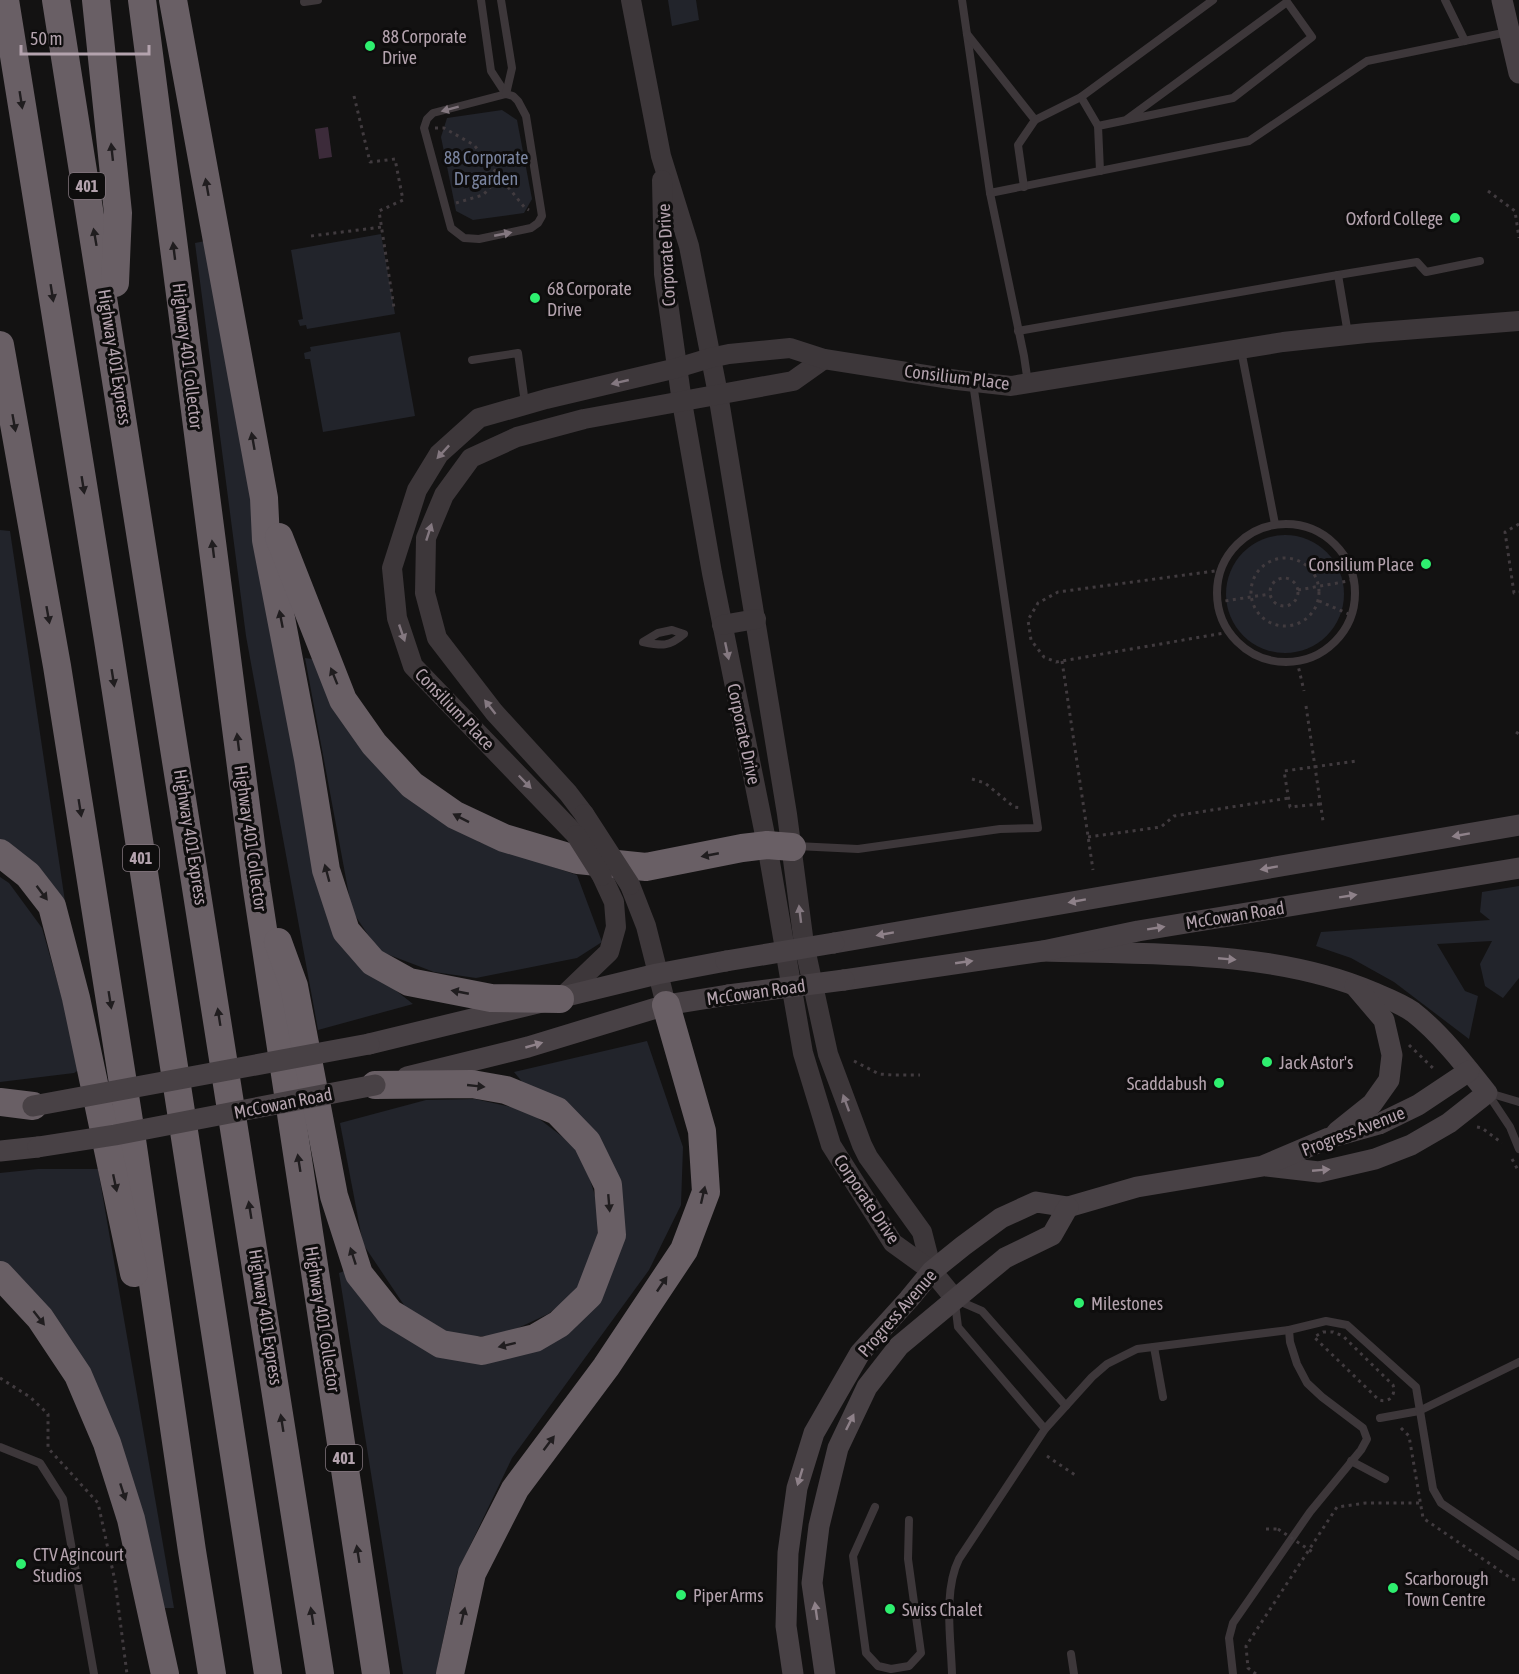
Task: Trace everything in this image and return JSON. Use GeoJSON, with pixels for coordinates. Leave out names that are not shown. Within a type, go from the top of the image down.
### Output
{"type":"FeatureCollection","features":[{"type":"Feature","properties":{"kind":"highway","name":"401"},"geometry":{"type":"LineString","coordinates":[[5,0],[268,1674]]}},
{"type":"Feature","properties":{"kind":"highway","name":"Highway 401 Express"},"geometry":{"type":"LineString","coordinates":[[56,0],[112,336],[321,1674]]}},
{"type":"Feature","properties":{"kind":"highway"},"geometry":{"type":"LineString","coordinates":[[96,0],[118,213],[112,336]]}},
{"type":"Feature","properties":{"kind":"highway","name":"Highway 401 Collector"},"geometry":{"type":"LineString","coordinates":[[142,0],[256,884],[376,1674]]}},
{"type":"Feature","properties":{"kind":"highway"},"geometry":{"type":"LineString","coordinates":[[173,0],[264,498],[266,540],[308,759],[326,870],[346,930],[373,962],[409,982],[491,998],[560,999]]}},
{"type":"Feature","properties":{"kind":"highway"},"geometry":{"type":"LineString","coordinates":[[0,345],[63,700],[134,1152],[212,1674]]}},
{"type":"Feature","properties":{"kind":"highway"},"geometry":{"type":"LineString","coordinates":[[264,498],[343,700],[374,744],[412,785],[455,815],[504,838],[578,860],[646,867],[742,848],[780,846]]}},
{"type":"Feature","properties":{"kind":"highway"},"geometry":{"type":"LineString","coordinates":[[0,853],[28,875],[52,906],[76,998],[192,1551]]}},
{"type":"Feature","properties":{"kind":"highway"},"geometry":{"type":"LineString","coordinates":[[256,884],[294,986],[334,1196],[359,1274],[390,1313],[441,1344],[482,1350],[535,1338],[559,1324],[589,1295],[612,1235],[608,1185],[587,1142],[557,1111],[506,1090],[472,1084],[375,1085]]}},
{"type":"Feature","properties":{"kind":"highway"},"geometry":{"type":"LineString","coordinates":[[450,1674],[472,1573],[515,1489],[606,1367],[684,1250],[706,1192],[702,1131],[666,1005]]}},
{"type":"Feature","properties":{"kind":"highway"},"geometry":{"type":"LineString","coordinates":[[0,1102],[33,1106]]}},
{"type":"Feature","properties":{"kind":"highway"},"geometry":{"type":"LineString","coordinates":[[0,1275],[40,1318],[78,1375],[107,1443],[131,1518],[165,1674]]}},
{"type":"Feature","properties":{"kind":"main road"},"geometry":{"type":"LineString","coordinates":[[1502,0],[1519,73]]}},
{"type":"Feature","properties":{"kind":"main road","name":"McCowan Road"},"geometry":{"type":"LineString","coordinates":[[0,1110],[33,1106],[369,1044],[657,974],[726,961],[1519,825]]}},
{"type":"Feature","properties":{"kind":"main road","name":"McCowan Road"},"geometry":{"type":"LineString","coordinates":[[0,1152],[115,1135],[375,1085],[528,1047],[666,1005],[1042,951],[1138,931],[1519,868]]}},
{"type":"Feature","properties":{"kind":"main road"},"geometry":{"type":"LineString","coordinates":[[1042,951],[1177,955],[1248,961],[1301,969],[1353,984],[1391,999],[1413,1012],[1425,1022],[1487,1092]]}},
{"type":"Feature","properties":{"kind":"main road"},"geometry":{"type":"LineString","coordinates":[[1329,1138],[1372,1104],[1389,1080],[1392,1055],[1384,1020],[1353,984]]}},
{"type":"Feature","properties":{"kind":"main road","name":"Progress Avenue"},"geometry":{"type":"LineString","coordinates":[[792,1670],[786,1626],[788,1553],[797,1488],[814,1433],[860,1353],[932,1271],[1001,1218],[1036,1202],[1068,1207],[1137,1186],[1263,1166],[1329,1138],[1379,1124],[1418,1105],[1469,1071]]}},
{"type":"Feature","properties":{"kind":"main road","name":"Progress Avenue"},"geometry":{"type":"LineString","coordinates":[[1263,1166],[1319,1172],[1375,1159],[1411,1145],[1449,1123],[1487,1092]]}},
{"type":"Feature","properties":{"kind":"main road","name":"Progress Avenue"},"geometry":{"type":"LineString","coordinates":[[824,1672],[812,1583],[819,1526],[838,1448],[867,1387],[899,1346],[955,1299],[1005,1258],[1052,1235],[1068,1207]]}},
{"type":"Feature","properties":{"kind":"main road"},"geometry":{"type":"LineString","coordinates":[[792,1670],[824,1672]]}},
{"type":"Feature","properties":{"kind":"street","name":"Corporate Drive"},"geometry":{"type":"LineString","coordinates":[[631,0],[661,156],[689,246],[718,394],[756,619],[803,1053],[831,1145],[893,1243],[932,1271],[955,1299]]}},
{"type":"Feature","properties":{"kind":"street","name":"Corporate Drive"},"geometry":{"type":"LineString","coordinates":[[661,156],[664,274],[682,402],[722,625],[780,846],[828,1054],[861,1145],[922,1232],[932,1271]]}},
{"type":"Feature","properties":{"kind":"street","name":"Consilium Place"},"geometry":{"type":"LineString","coordinates":[[560,999],[609,952],[616,927],[614,902],[602,876],[576,835],[413,666],[397,618],[392,568],[417,490],[439,454],[479,418],[710,358],[790,348],[824,359],[1011,386],[1283,342],[1348,334],[1519,321]]}},
{"type":"Feature","properties":{"kind":"street","name":"Consilium Place"},"geometry":{"type":"LineString","coordinates":[[666,1005],[646,926],[630,885],[568,793],[494,712],[437,638],[425,592],[426,538],[444,495],[471,458],[517,437],[584,419],[793,381],[824,359]]}},
{"type":"Feature","properties":{"kind":"street"},"geometry":{"type":"LineString","coordinates":[[722,625],[756,619]]}},
{"type":"Feature","properties":{"kind":"lane"},"geometry":{"type":"LineString","coordinates":[[304,2],[318,0]]}},
{"type":"Feature","properties":{"kind":"lane"},"geometry":{"type":"LineString","coordinates":[[481,0],[491,71],[506,94]]}},
{"type":"Feature","properties":{"kind":"lane"},"geometry":{"type":"LineString","coordinates":[[501,0],[512,68],[506,94]]}},
{"type":"Feature","properties":{"kind":"lane"},"geometry":{"type":"LineString","coordinates":[[1024,187],[1018,145],[1035,120],[1081,97],[1213,0]]}},
{"type":"Feature","properties":{"kind":"lane"},"geometry":{"type":"LineString","coordinates":[[1445,0],[1465,41]]}},
{"type":"Feature","properties":{"kind":"lane"},"geometry":{"type":"LineString","coordinates":[[964,1],[966,33],[990,194],[1028,383]]}},
{"type":"Feature","properties":{"kind":"lane"},"geometry":{"type":"LineString","coordinates":[[1098,126],[1233,98],[1312,37],[1287,2],[1126,120]]}},
{"type":"Feature","properties":{"kind":"lane"},"geometry":{"type":"LineString","coordinates":[[990,194],[1249,141],[1367,61],[1510,32]]}},
{"type":"Feature","properties":{"kind":"lane"},"geometry":{"type":"LineString","coordinates":[[966,33],[1035,120]]}},
{"type":"Feature","properties":{"kind":"lane"},"geometry":{"type":"LineString","coordinates":[[506,94],[518,101],[526,116],[542,216],[531,228],[479,239],[464,238],[451,228],[424,128],[427,119],[433,113],[506,94]]}},
{"type":"Feature","properties":{"kind":"lane"},"geometry":{"type":"LineString","coordinates":[[1081,97],[1098,126],[1100,171]]}},
{"type":"Feature","properties":{"kind":"lane"},"geometry":{"type":"LineString","coordinates":[[1018,331],[1417,262],[1426,272],[1480,261]]}},
{"type":"Feature","properties":{"kind":"lane"},"geometry":{"type":"LineString","coordinates":[[1338,275],[1348,334]]}},
{"type":"Feature","properties":{"kind":"lane"},"geometry":{"type":"LineString","coordinates":[[1241,348],[1275,524]]}},
{"type":"Feature","properties":{"kind":"lane"},"geometry":{"type":"LineString","coordinates":[[472,360],[518,353],[526,404]]}},
{"type":"Feature","properties":{"kind":"lane"},"geometry":{"type":"LineString","coordinates":[[780,846],[858,849],[1000,829],[1038,828],[973,382]]}},
{"type":"Feature","properties":{"kind":"lane"},"geometry":{"type":"LineString","coordinates":[[1290,523],[1313,528],[1341,549],[1352,570],[1356,586],[1354,611],[1343,633],[1326,651],[1297,661],[1265,660],[1238,643],[1220,615],[1216,589],[1222,570],[1224,560],[1248,534],[1270,524],[1290,523]]}},
{"type":"Feature","properties":{"kind":"lane"},"geometry":{"type":"LineString","coordinates":[[1487,1092],[1519,1102]]}},
{"type":"Feature","properties":{"kind":"lane"},"geometry":{"type":"LineString","coordinates":[[1487,1092],[1510,1127],[1519,1149]]}},
{"type":"Feature","properties":{"kind":"lane"},"geometry":{"type":"LineString","coordinates":[[955,1299],[981,1311],[1066,1406]]}},
{"type":"Feature","properties":{"kind":"lane"},"geometry":{"type":"LineString","coordinates":[[955,1299],[958,1327],[1045,1429]]}},
{"type":"Feature","properties":{"kind":"lane"},"geometry":{"type":"LineString","coordinates":[[952,1674],[949,1604],[954,1569],[1045,1429],[1092,1377],[1107,1364],[1137,1349],[1289,1330],[1326,1321],[1347,1325],[1416,1387],[1433,1489],[1441,1503],[1519,1556]]}},
{"type":"Feature","properties":{"kind":"lane"},"geometry":{"type":"LineString","coordinates":[[1233,1674],[1229,1638],[1233,1623],[1310,1512],[1361,1450],[1367,1439],[1363,1428],[1307,1383],[1297,1364],[1289,1330]]}},
{"type":"Feature","properties":{"kind":"lane"},"geometry":{"type":"LineString","coordinates":[[1154,1347],[1163,1397]]}},
{"type":"Feature","properties":{"kind":"lane"},"geometry":{"type":"LineString","coordinates":[[1380,1418],[1419,1411],[1519,1362]]}},
{"type":"Feature","properties":{"kind":"lane"},"geometry":{"type":"LineString","coordinates":[[0,1447],[40,1463],[63,1499],[94,1674]]}},
{"type":"Feature","properties":{"kind":"lane"},"geometry":{"type":"LineString","coordinates":[[1351,1461],[1385,1479]]}},
{"type":"Feature","properties":{"kind":"lane"},"geometry":{"type":"LineString","coordinates":[[875,1507],[853,1556],[866,1653],[878,1666],[891,1669],[909,1666],[921,1653],[908,1558],[909,1520]]}},
{"type":"Feature","properties":{"kind":"lane"},"geometry":{"type":"LineString","coordinates":[[1071,1654],[1074,1674]]}},
{"type":"Feature","properties":{"kind":"path"},"geometry":{"type":"LineString","coordinates":[[354,96],[370,162],[395,159],[403,200],[379,211],[394,308]]}},
{"type":"Feature","properties":{"kind":"path"},"geometry":{"type":"LineString","coordinates":[[424,128],[444,128],[474,146],[525,208],[542,216]]}},
{"type":"Feature","properties":{"kind":"path"},"geometry":{"type":"LineString","coordinates":[[446,207],[483,195],[500,177]]}},
{"type":"Feature","properties":{"kind":"path"},"geometry":{"type":"LineString","coordinates":[[1488,191],[1515,211],[1519,238]]}},
{"type":"Feature","properties":{"kind":"path"},"geometry":{"type":"LineString","coordinates":[[311,236],[382,227]]}},
{"type":"Feature","properties":{"kind":"path"},"geometry":{"type":"LineString","coordinates":[[1519,524],[1505,532],[1514,593],[1519,592]]}},
{"type":"Feature","properties":{"kind":"path"},"geometry":{"type":"LineString","coordinates":[[1280,558],[1298,560],[1312,570],[1320,586],[1319,601],[1312,615],[1299,624],[1283,627],[1268,623],[1256,612],[1251,597],[1253,579],[1264,565],[1280,558]]}},
{"type":"Feature","properties":{"kind":"path"},"geometry":{"type":"LineString","coordinates":[[1222,570],[1058,592],[1038,603],[1028,620],[1030,640],[1044,657],[1056,662],[1230,632]]}},
{"type":"Feature","properties":{"kind":"path"},"geometry":{"type":"LineString","coordinates":[[1287,578],[1295,582],[1298,590],[1297,599],[1290,605],[1282,606],[1274,602],[1270,594],[1272,585],[1278,579],[1287,578]]}},
{"type":"Feature","properties":{"kind":"path"},"geometry":{"type":"LineString","coordinates":[[1298,590],[1354,580]]}},
{"type":"Feature","properties":{"kind":"path"},"geometry":{"type":"LineString","coordinates":[[1218,602],[1270,594]]}},
{"type":"Feature","properties":{"kind":"path"},"geometry":{"type":"LineString","coordinates":[[1319,601],[1351,615]]}},
{"type":"Feature","properties":{"kind":"path"},"geometry":{"type":"LineString","coordinates":[[1062,661],[1093,870]]}},
{"type":"Feature","properties":{"kind":"path"},"geometry":{"type":"LineString","coordinates":[[1297,661],[1304,691]]}},
{"type":"Feature","properties":{"kind":"path"},"geometry":{"type":"LineString","coordinates":[[1306,706],[1323,821]]}},
{"type":"Feature","properties":{"kind":"path"},"geometry":{"type":"LineString","coordinates":[[1320,804],[1290,807],[1284,771],[1357,761]]}},
{"type":"Feature","properties":{"kind":"path"},"geometry":{"type":"LineString","coordinates":[[972,779],[985,783],[1014,807],[1036,810]]}},
{"type":"Feature","properties":{"kind":"path"},"geometry":{"type":"LineString","coordinates":[[1088,837],[1161,827],[1174,816],[1289,798]]}},
{"type":"Feature","properties":{"kind":"path"},"geometry":{"type":"LineString","coordinates":[[1398,1046],[1410,1045],[1437,1072]]}},
{"type":"Feature","properties":{"kind":"path"},"geometry":{"type":"LineString","coordinates":[[854,1061],[879,1074],[920,1075]]}},
{"type":"Feature","properties":{"kind":"path"},"geometry":{"type":"LineString","coordinates":[[1477,1127],[1501,1141],[1519,1172]]}},
{"type":"Feature","properties":{"kind":"path"},"geometry":{"type":"LineString","coordinates":[[1323,1332],[1333,1332],[1343,1336],[1394,1385],[1395,1391],[1390,1400],[1382,1401],[1374,1396],[1343,1365],[1314,1337],[1323,1332]]}},
{"type":"Feature","properties":{"kind":"path"},"geometry":{"type":"LineString","coordinates":[[0,1378],[30,1397],[48,1414],[48,1448],[98,1503],[115,1581],[127,1674]]}},
{"type":"Feature","properties":{"kind":"path"},"geometry":{"type":"LineString","coordinates":[[1047,1456],[1075,1475]]}},
{"type":"Feature","properties":{"kind":"path"},"geometry":{"type":"LineString","coordinates":[[1256,1674],[1248,1668],[1246,1646],[1337,1507],[1366,1503],[1420,1503]]}},
{"type":"Feature","properties":{"kind":"path"},"geometry":{"type":"LineString","coordinates":[[1266,1529],[1278,1529],[1314,1553]]}},
{"type":"Feature","properties":{"kind":"green space"},"geometry":{"type":"Polygon","coordinates":[[[668,0],[696,0],[699,20],[672,26],[668,0]]]}},
{"type":"Feature","properties":{"kind":"green space","name":"88 Corporate Dr garden"},"geometry":{"type":"Polygon","coordinates":[[[502,110],[517,120],[532,199],[524,213],[473,220],[456,211],[441,137],[447,118],[502,110]]]}},
{"type":"Feature","properties":{"kind":"green space"},"geometry":{"type":"Polygon","coordinates":[[[381,234],[395,314],[307,329],[306,325],[300,326],[298,320],[303,319],[291,250],[381,234]]]}},
{"type":"Feature","properties":{"kind":"green space"},"geometry":{"type":"Polygon","coordinates":[[[205,241],[351,955],[413,1004],[318,1030],[246,636],[195,243],[205,241]]]}},
{"type":"Feature","properties":{"kind":"green space"},"geometry":{"type":"Polygon","coordinates":[[[400,332],[415,416],[323,432],[310,359],[305,359],[304,353],[311,351],[310,347],[400,332]]]}},
{"type":"Feature","properties":{"kind":"green space"},"geometry":{"type":"Polygon","coordinates":[[[0,530],[10,531],[67,915],[0,849],[0,530]]]}},
{"type":"Feature","properties":{"kind":"green space"},"geometry":{"type":"Polygon","coordinates":[[[1285,535],[1308,539],[1327,552],[1340,571],[1344,594],[1340,617],[1327,636],[1308,649],[1285,653],[1262,649],[1243,636],[1230,617],[1226,594],[1230,571],[1243,552],[1262,539],[1285,535]]]}},
{"type":"Feature","properties":{"kind":"green space"},"geometry":{"type":"Polygon","coordinates":[[[305,658],[312,659],[479,842],[577,875],[602,942],[577,958],[476,978],[434,972],[379,951],[352,911],[305,658]]]}},
{"type":"Feature","properties":{"kind":"green space"},"geometry":{"type":"Polygon","coordinates":[[[0,877],[9,883],[42,928],[82,1068],[74,1073],[0,1082],[0,877]]]}},
{"type":"Feature","properties":{"kind":"green space"},"geometry":{"type":"Polygon","coordinates":[[[1519,886],[1519,978],[1503,998],[1485,986],[1480,964],[1492,941],[1437,944],[1465,991],[1478,996],[1469,1039],[1394,982],[1351,958],[1316,946],[1321,932],[1490,920],[1480,912],[1482,892],[1519,886]]]}},
{"type":"Feature","properties":{"kind":"green space"},"geometry":{"type":"Polygon","coordinates":[[[647,1041],[683,1147],[681,1205],[649,1270],[512,1458],[457,1573],[436,1674],[403,1674],[339,1273],[350,1269],[456,1360],[591,1306],[614,1193],[514,1072],[647,1041]]]}},
{"type":"Feature","properties":{"kind":"green space"},"geometry":{"type":"Polygon","coordinates":[[[475,1099],[529,1111],[581,1151],[597,1202],[598,1246],[579,1291],[548,1314],[501,1336],[451,1336],[408,1311],[363,1244],[340,1123],[426,1100],[475,1099]]]}},
{"type":"Feature","properties":{"kind":"green space"},"geometry":{"type":"Polygon","coordinates":[[[38,1169],[98,1169],[174,1608],[161,1608],[124,1458],[0,1265],[0,1173],[38,1169]]]}},
{"type":"Feature","properties":{"kind":"shaded area"},"geometry":{"type":"Polygon","coordinates":[[[328,127],[332,157],[319,159],[315,129],[328,127]]]}},
{"type":"Feature","properties":{"kind":"place","name":"88 Corporate Drive"},"geometry":{"type":"Point","coordinates":[370,46]}},
{"type":"Feature","properties":{"kind":"place","name":"Oxford College"},"geometry":{"type":"Point","coordinates":[1455,218]}},
{"type":"Feature","properties":{"kind":"place","name":"68 Corporate Drive"},"geometry":{"type":"Point","coordinates":[535,298]}},
{"type":"Feature","properties":{"kind":"place","name":"Consilium Place"},"geometry":{"type":"Point","coordinates":[1426,564]}},
{"type":"Feature","properties":{"kind":"place","name":"Jack Astor's"},"geometry":{"type":"Point","coordinates":[1267,1062]}},
{"type":"Feature","properties":{"kind":"place","name":"Scaddabush"},"geometry":{"type":"Point","coordinates":[1219,1083]}},
{"type":"Feature","properties":{"kind":"place","name":"Milestones"},"geometry":{"type":"Point","coordinates":[1079,1303]}},
{"type":"Feature","properties":{"kind":"place","name":"CTV Agincourt Studios"},"geometry":{"type":"Point","coordinates":[21,1564]}},
{"type":"Feature","properties":{"kind":"place","name":"Scarborough Town Centre"},"geometry":{"type":"Point","coordinates":[1393,1588]}},
{"type":"Feature","properties":{"kind":"place","name":"Piper Arms"},"geometry":{"type":"Point","coordinates":[681,1595]}},
{"type":"Feature","properties":{"kind":"place","name":"Swiss Chalet"},"geometry":{"type":"Point","coordinates":[890,1609]}}]}
